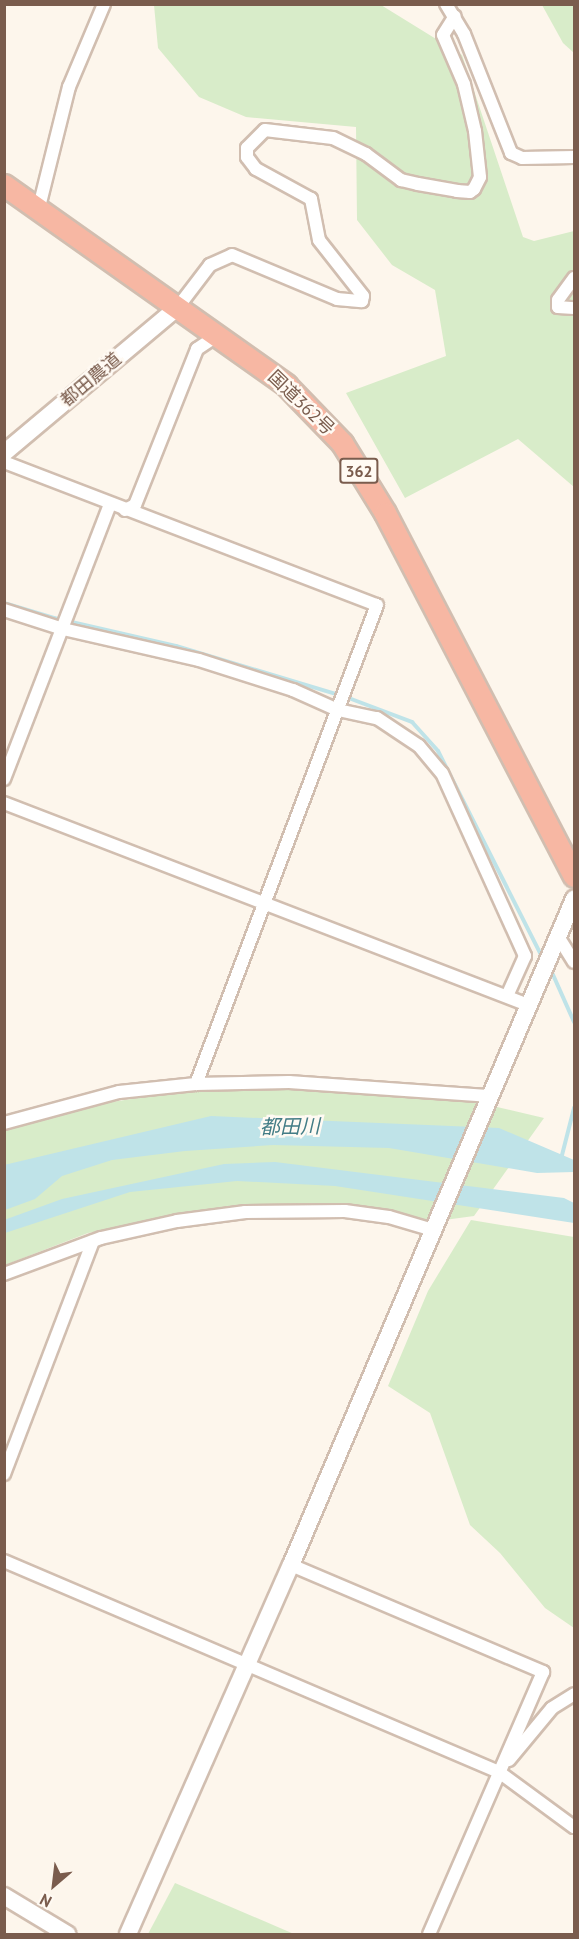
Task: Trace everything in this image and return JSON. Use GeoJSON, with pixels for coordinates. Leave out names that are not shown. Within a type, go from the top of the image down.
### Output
{"type":"FeatureCollection","features":[{"type":"Feature","properties":{"kind":"highway","name":"国道362号"},"geometry":{"type":"LineString","coordinates":[[4,185],[39,207],[219,334],[286,385],[342,443],[385,513],[574,876]]}},
{"type":"Feature","properties":{"kind":"street"},"geometry":{"type":"LineString","coordinates":[[39,207],[69,87],[104,4]]}},
{"type":"Feature","properties":{"kind":"street"},"geometry":{"type":"LineString","coordinates":[[446,4],[454,16],[511,153],[522,158],[574,157]]}},
{"type":"Feature","properties":{"kind":"street"},"geometry":{"type":"LineString","coordinates":[[178,307],[210,265],[232,255],[337,299],[362,301],[363,296],[319,240],[311,199],[256,169],[247,157],[247,147],[265,130],[333,138],[401,180],[457,191],[474,189],[480,177],[477,139],[464,84],[443,35],[454,16]]}},
{"type":"Feature","properties":{"kind":"street"},"geometry":{"type":"LineString","coordinates":[[574,278],[558,300],[558,307],[574,308]]}},
{"type":"Feature","properties":{"kind":"street","name":"都田農道"},"geometry":{"type":"LineString","coordinates":[[4,453],[178,307]]}},
{"type":"Feature","properties":{"kind":"street"},"geometry":{"type":"LineString","coordinates":[[125,510],[135,505],[197,349],[219,334]]}},
{"type":"Feature","properties":{"kind":"street"},"geometry":{"type":"LineString","coordinates":[[4,462],[377,605],[196,1084]]}},
{"type":"Feature","properties":{"kind":"street"},"geometry":{"type":"LineString","coordinates":[[4,779],[110,504]]}},
{"type":"Feature","properties":{"kind":"street"},"geometry":{"type":"LineString","coordinates":[[4,610],[63,628],[199,660],[293,690],[338,709],[377,718],[419,746],[442,773],[525,956],[507,996]]}},
{"type":"Feature","properties":{"kind":"street"},"geometry":{"type":"LineString","coordinates":[[4,803],[528,1005]]}},
{"type":"Feature","properties":{"kind":"street"},"geometry":{"type":"LineString","coordinates":[[128,1935],[291,1565],[574,899]]}},
{"type":"Feature","properties":{"kind":"street"},"geometry":{"type":"LineString","coordinates":[[556,944],[574,962]]}},
{"type":"Feature","properties":{"kind":"street"},"geometry":{"type":"LineString","coordinates":[[4,1123],[119,1092],[196,1084],[289,1082],[487,1101]]}},
{"type":"Feature","properties":{"kind":"street"},"geometry":{"type":"LineString","coordinates":[[4,1274],[93,1241],[177,1221],[299,1209],[389,1217],[433,1230]]}},
{"type":"Feature","properties":{"kind":"street"},"geometry":{"type":"LineString","coordinates":[[4,1474],[93,1241]]}},
{"type":"Feature","properties":{"kind":"street"},"geometry":{"type":"LineString","coordinates":[[4,1561],[246,1667],[499,1772],[574,1827]]}},
{"type":"Feature","properties":{"kind":"street"},"geometry":{"type":"LineString","coordinates":[[291,1565],[543,1671],[429,1935]]}},
{"type":"Feature","properties":{"kind":"street"},"geometry":{"type":"LineString","coordinates":[[499,1772],[552,1708],[574,1694]]}},
{"type":"Feature","properties":{"kind":"street"},"geometry":{"type":"LineString","coordinates":[[4,1896],[67,1935]]}},
{"type":"Feature","properties":{"kind":"green space"},"geometry":{"type":"Polygon","coordinates":[[[154,5],[381,5],[462,55],[523,237],[534,241],[574,231],[574,487],[518,439],[405,498],[346,393],[446,356],[435,290],[392,265],[357,220],[356,127],[246,117],[199,97],[158,48],[154,5]]]}},
{"type":"Feature","properties":{"kind":"green space"},"geometry":{"type":"Polygon","coordinates":[[[542,5],[574,5],[574,53],[563,43],[542,5]]]}},
{"type":"Feature","properties":{"kind":"green space"},"geometry":{"type":"Polygon","coordinates":[[[211,1087],[365,1090],[471,1101],[544,1118],[474,1216],[437,1221],[256,1206],[88,1233],[5,1265],[5,1131],[85,1106],[211,1087]]]}},
{"type":"Feature","properties":{"kind":"green space"},"geometry":{"type":"Polygon","coordinates":[[[471,1220],[574,1237],[574,1628],[545,1608],[500,1553],[470,1525],[430,1413],[388,1386],[428,1291],[471,1220]]]}},
{"type":"Feature","properties":{"kind":"green space"},"geometry":{"type":"Polygon","coordinates":[[[175,1883],[294,1934],[148,1934],[175,1883]]]}},
{"type":"Feature","properties":{"kind":"water","name":"都田川"},"geometry":{"type":"Polygon","coordinates":[[[211,1116],[499,1128],[574,1160],[574,1172],[537,1173],[389,1148],[273,1145],[185,1151],[112,1160],[62,1176],[35,1199],[5,1210],[4,1165],[211,1116]]]}},
{"type":"Feature","properties":{"kind":"water"},"geometry":{"type":"Polygon","coordinates":[[[275,1162],[564,1198],[574,1203],[574,1223],[335,1186],[237,1181],[130,1192],[5,1233],[4,1220],[62,1199],[224,1164],[275,1162]]]}},
{"type":"Feature","properties":{"kind":"waterway"},"geometry":{"type":"LineString","coordinates":[[4,603],[54,618],[176,646],[339,695]]}},
{"type":"Feature","properties":{"kind":"waterway"},"geometry":{"type":"LineString","coordinates":[[346,697],[412,722],[438,751],[542,957]]}},
{"type":"Feature","properties":{"kind":"waterway"},"geometry":{"type":"LineString","coordinates":[[550,968],[574,1022]]}},
{"type":"Feature","properties":{"kind":"waterway"},"geometry":{"type":"LineString","coordinates":[[561,1159],[574,1108]]}}]}
